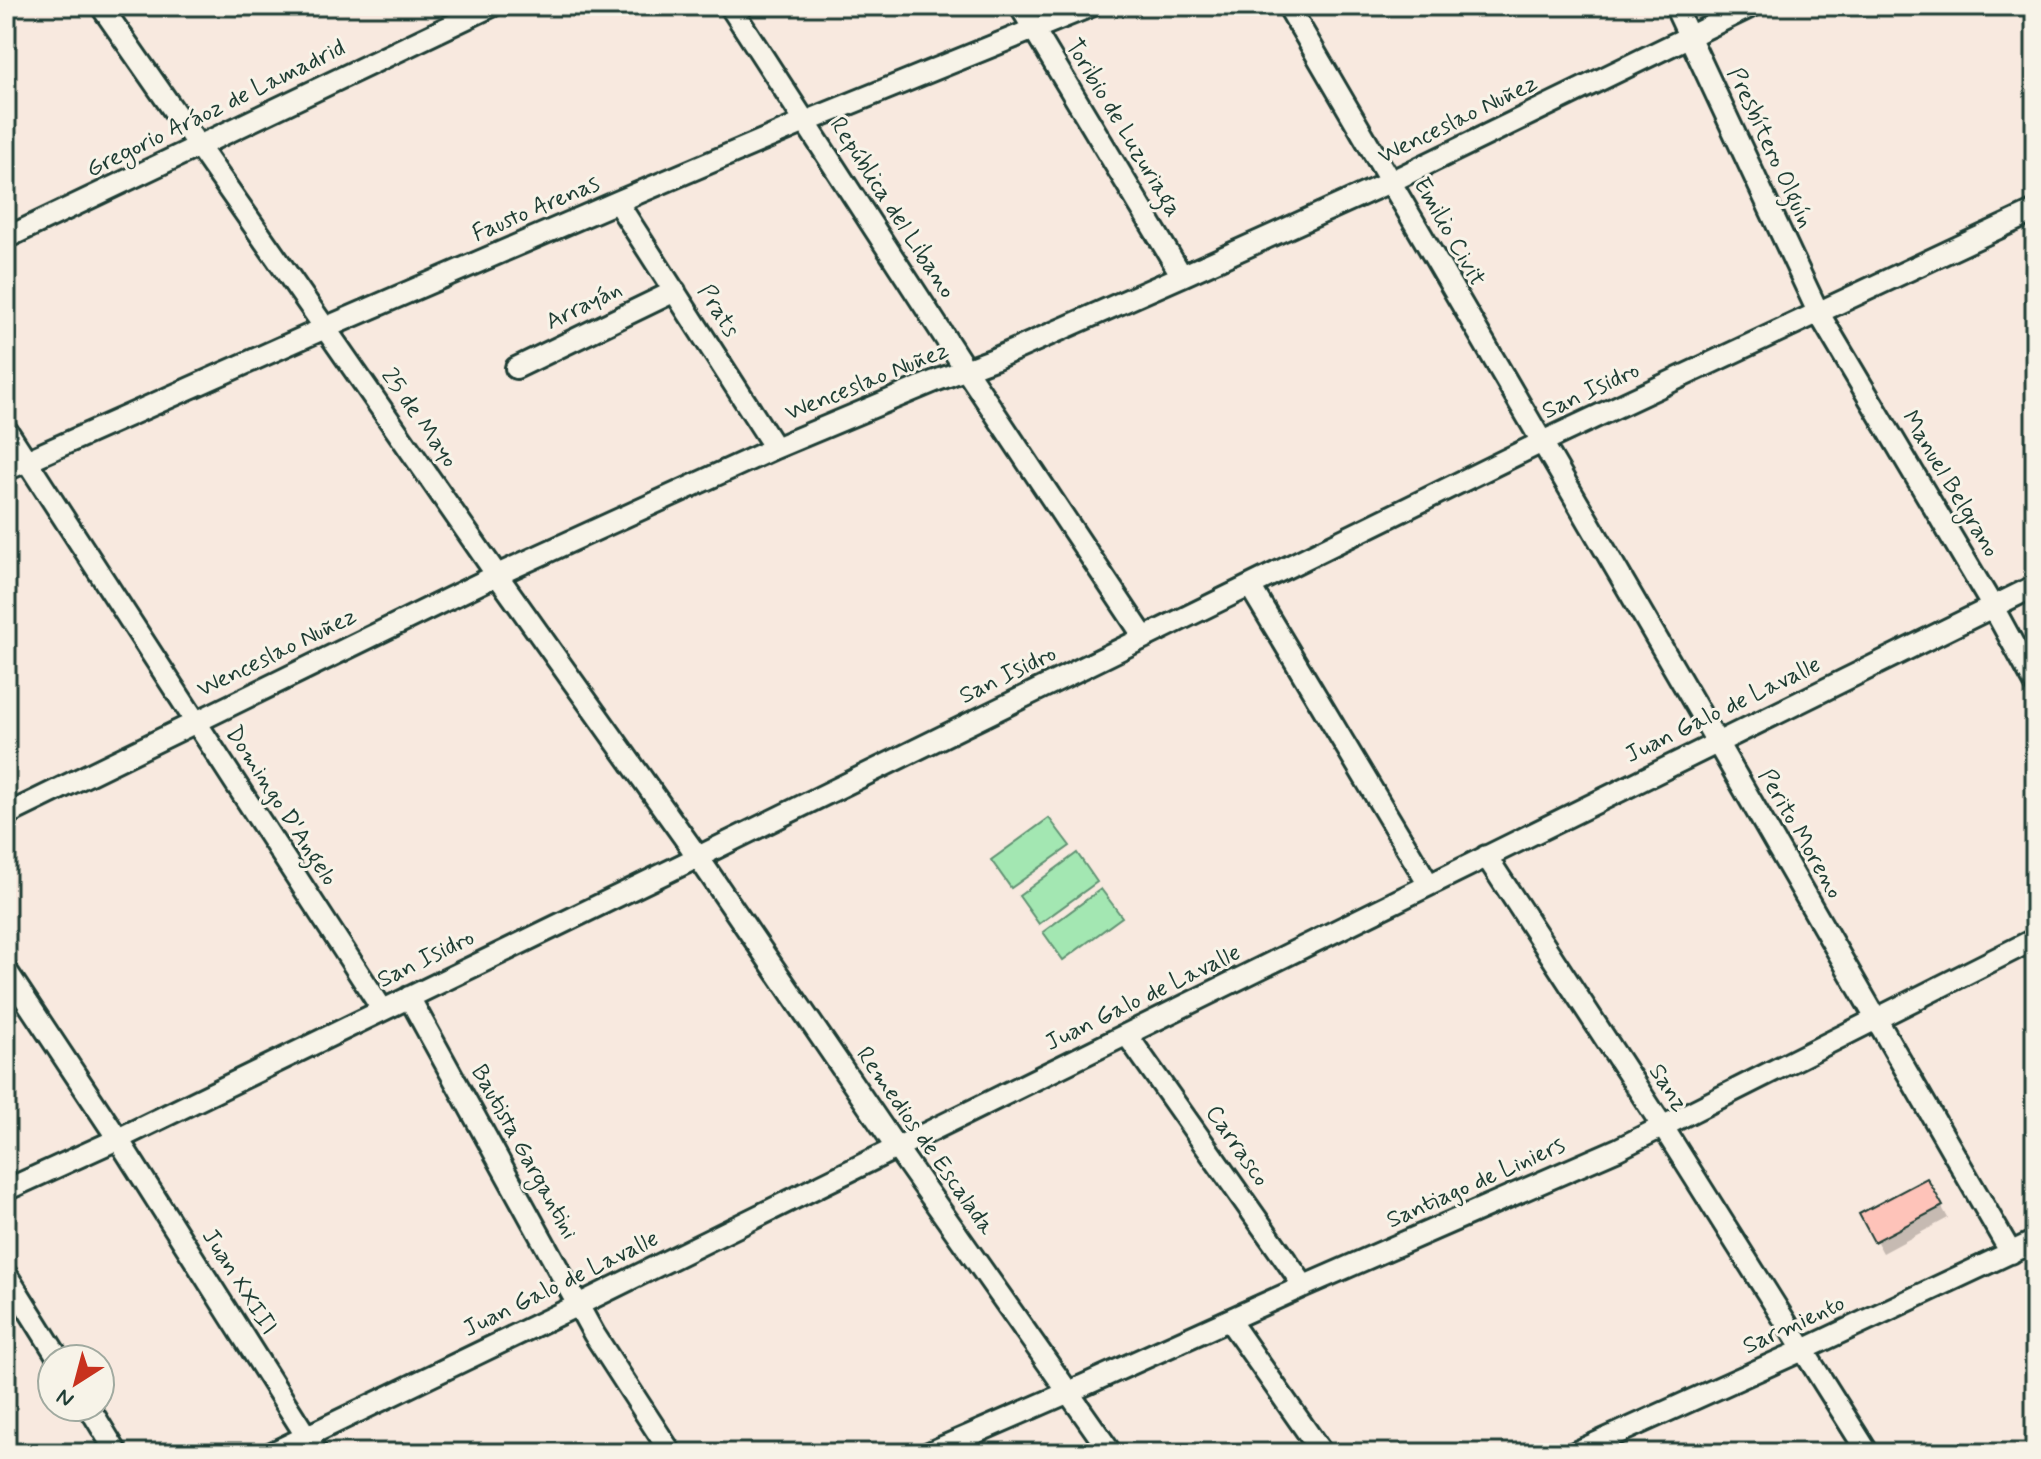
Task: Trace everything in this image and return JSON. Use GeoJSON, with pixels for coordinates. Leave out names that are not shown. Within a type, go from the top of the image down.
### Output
{"type":"FeatureCollection","features":[{"type":"Feature","properties":{"kind":"street","name":"25 de Mayo"},"geometry":{"type":"LineString","coordinates":[[101,6],[497,575],[698,857]]}},
{"type":"Feature","properties":{"kind":"street","name":"Gregorio Aráoz de Lamadrid"},"geometry":{"type":"LineString","coordinates":[[6,238],[492,6]]}},
{"type":"Feature","properties":{"kind":"street","name":"República del Libano"},"geometry":{"type":"LineString","coordinates":[[730,6],[1144,637]]}},
{"type":"Feature","properties":{"kind":"street","name":"Toribio de Luzuriaga"},"geometry":{"type":"LineString","coordinates":[[1020,6],[1182,276]]}},
{"type":"Feature","properties":{"kind":"street","name":"Fausto Arenas"},"geometry":{"type":"LineString","coordinates":[[6,470],[617,202],[1091,6]]}},
{"type":"Feature","properties":{"kind":"street","name":"Emilio Civit"},"geometry":{"type":"LineString","coordinates":[[1288,6],[1542,442]]}},
{"type":"Feature","properties":{"kind":"street","name":"Presbítero Olguín"},"geometry":{"type":"LineString","coordinates":[[1675,6],[1818,312]]}},
{"type":"Feature","properties":{"kind":"street","name":"Wenceslao Nuñez"},"geometry":{"type":"LineString","coordinates":[[6,815],[497,575],[775,448],[994,359],[1390,182],[1752,6]]}},
{"type":"Feature","properties":{"kind":"street","name":"Prats"},"geometry":{"type":"LineString","coordinates":[[617,202],[775,448]]}},
{"type":"Feature","properties":{"kind":"street","name":"San Isidro"},"geometry":{"type":"LineString","coordinates":[[6,1190],[118,1139],[698,857],[1542,442],[2035,211]]}},
{"type":"Feature","properties":{"kind":"street","name":"Arrayán"},"geometry":{"type":"LineString","coordinates":[[516,368],[675,291]]}},
{"type":"Feature","properties":{"kind":"street","name":"Manuel Belgrano"},"geometry":{"type":"LineString","coordinates":[[1818,312],[1993,607],[2035,684]]}},
{"type":"Feature","properties":{"kind":"street","name":"Domingo D'Angelo"},"geometry":{"type":"LineString","coordinates":[[6,429],[382,1009]]}},
{"type":"Feature","properties":{"kind":"street","name":"Perito Moreno"},"geometry":{"type":"LineString","coordinates":[[1542,442],[2011,1253]]}},
{"type":"Feature","properties":{"kind":"street"},"geometry":{"type":"LineString","coordinates":[[1250,586],[1429,885]]}},
{"type":"Feature","properties":{"kind":"street","name":"Juan Galo de Lavalle"},"geometry":{"type":"LineString","coordinates":[[272,1453],[312,1445],[578,1305],[2035,586]]}},
{"type":"Feature","properties":{"kind":"street","name":"Sanz"},"geometry":{"type":"LineString","coordinates":[[1486,856],[1663,1127],[1868,1453]]}},
{"type":"Feature","properties":{"kind":"street","name":"Remedios de Escalada"},"geometry":{"type":"LineString","coordinates":[[698,857],[896,1147],[1111,1453]]}},
{"type":"Feature","properties":{"kind":"street","name":"Santiago de Liniers"},"geometry":{"type":"LineString","coordinates":[[929,1453],[1618,1149],[2035,939]]}},
{"type":"Feature","properties":{"kind":"street","name":"Juan XXIII"},"geometry":{"type":"LineString","coordinates":[[6,970],[118,1139],[312,1445]]}},
{"type":"Feature","properties":{"kind":"street","name":"Bautista Gargantini"},"geometry":{"type":"LineString","coordinates":[[409,997],[594,1334],[671,1453]]}},
{"type":"Feature","properties":{"kind":"street","name":"Carrasco"},"geometry":{"type":"LineString","coordinates":[[1127,1035],[1304,1286]]}},
{"type":"Feature","properties":{"kind":"street","name":"Sarmiento"},"geometry":{"type":"LineString","coordinates":[[1574,1453],[2035,1241]]}},
{"type":"Feature","properties":{"kind":"street"},"geometry":{"type":"LineString","coordinates":[[6,1274],[49,1343]]}},
{"type":"Feature","properties":{"kind":"street"},"geometry":{"type":"LineString","coordinates":[[1229,1320],[1322,1453]]}},
{"type":"Feature","properties":{"kind":"street"},"geometry":{"type":"LineString","coordinates":[[99,1423],[117,1453]]}},
{"type":"Feature","properties":{"kind":"green space"},"geometry":{"type":"Polygon","coordinates":[[[1049,818],[1070,846],[1011,888],[991,860],[1049,818]]]}},
{"type":"Feature","properties":{"kind":"green space"},"geometry":{"type":"Polygon","coordinates":[[[1077,853],[1097,882],[1039,924],[1019,896],[1077,853]]]}},
{"type":"Feature","properties":{"kind":"green space"},"geometry":{"type":"Polygon","coordinates":[[[1101,889],[1122,917],[1063,960],[1043,932],[1101,889]]]}},
{"type":"Feature","properties":{"kind":"building"},"geometry":{"type":"Polygon","coordinates":[[[1927,1178],[1943,1206],[1874,1242],[1859,1214],[1927,1178]]]}}]}
